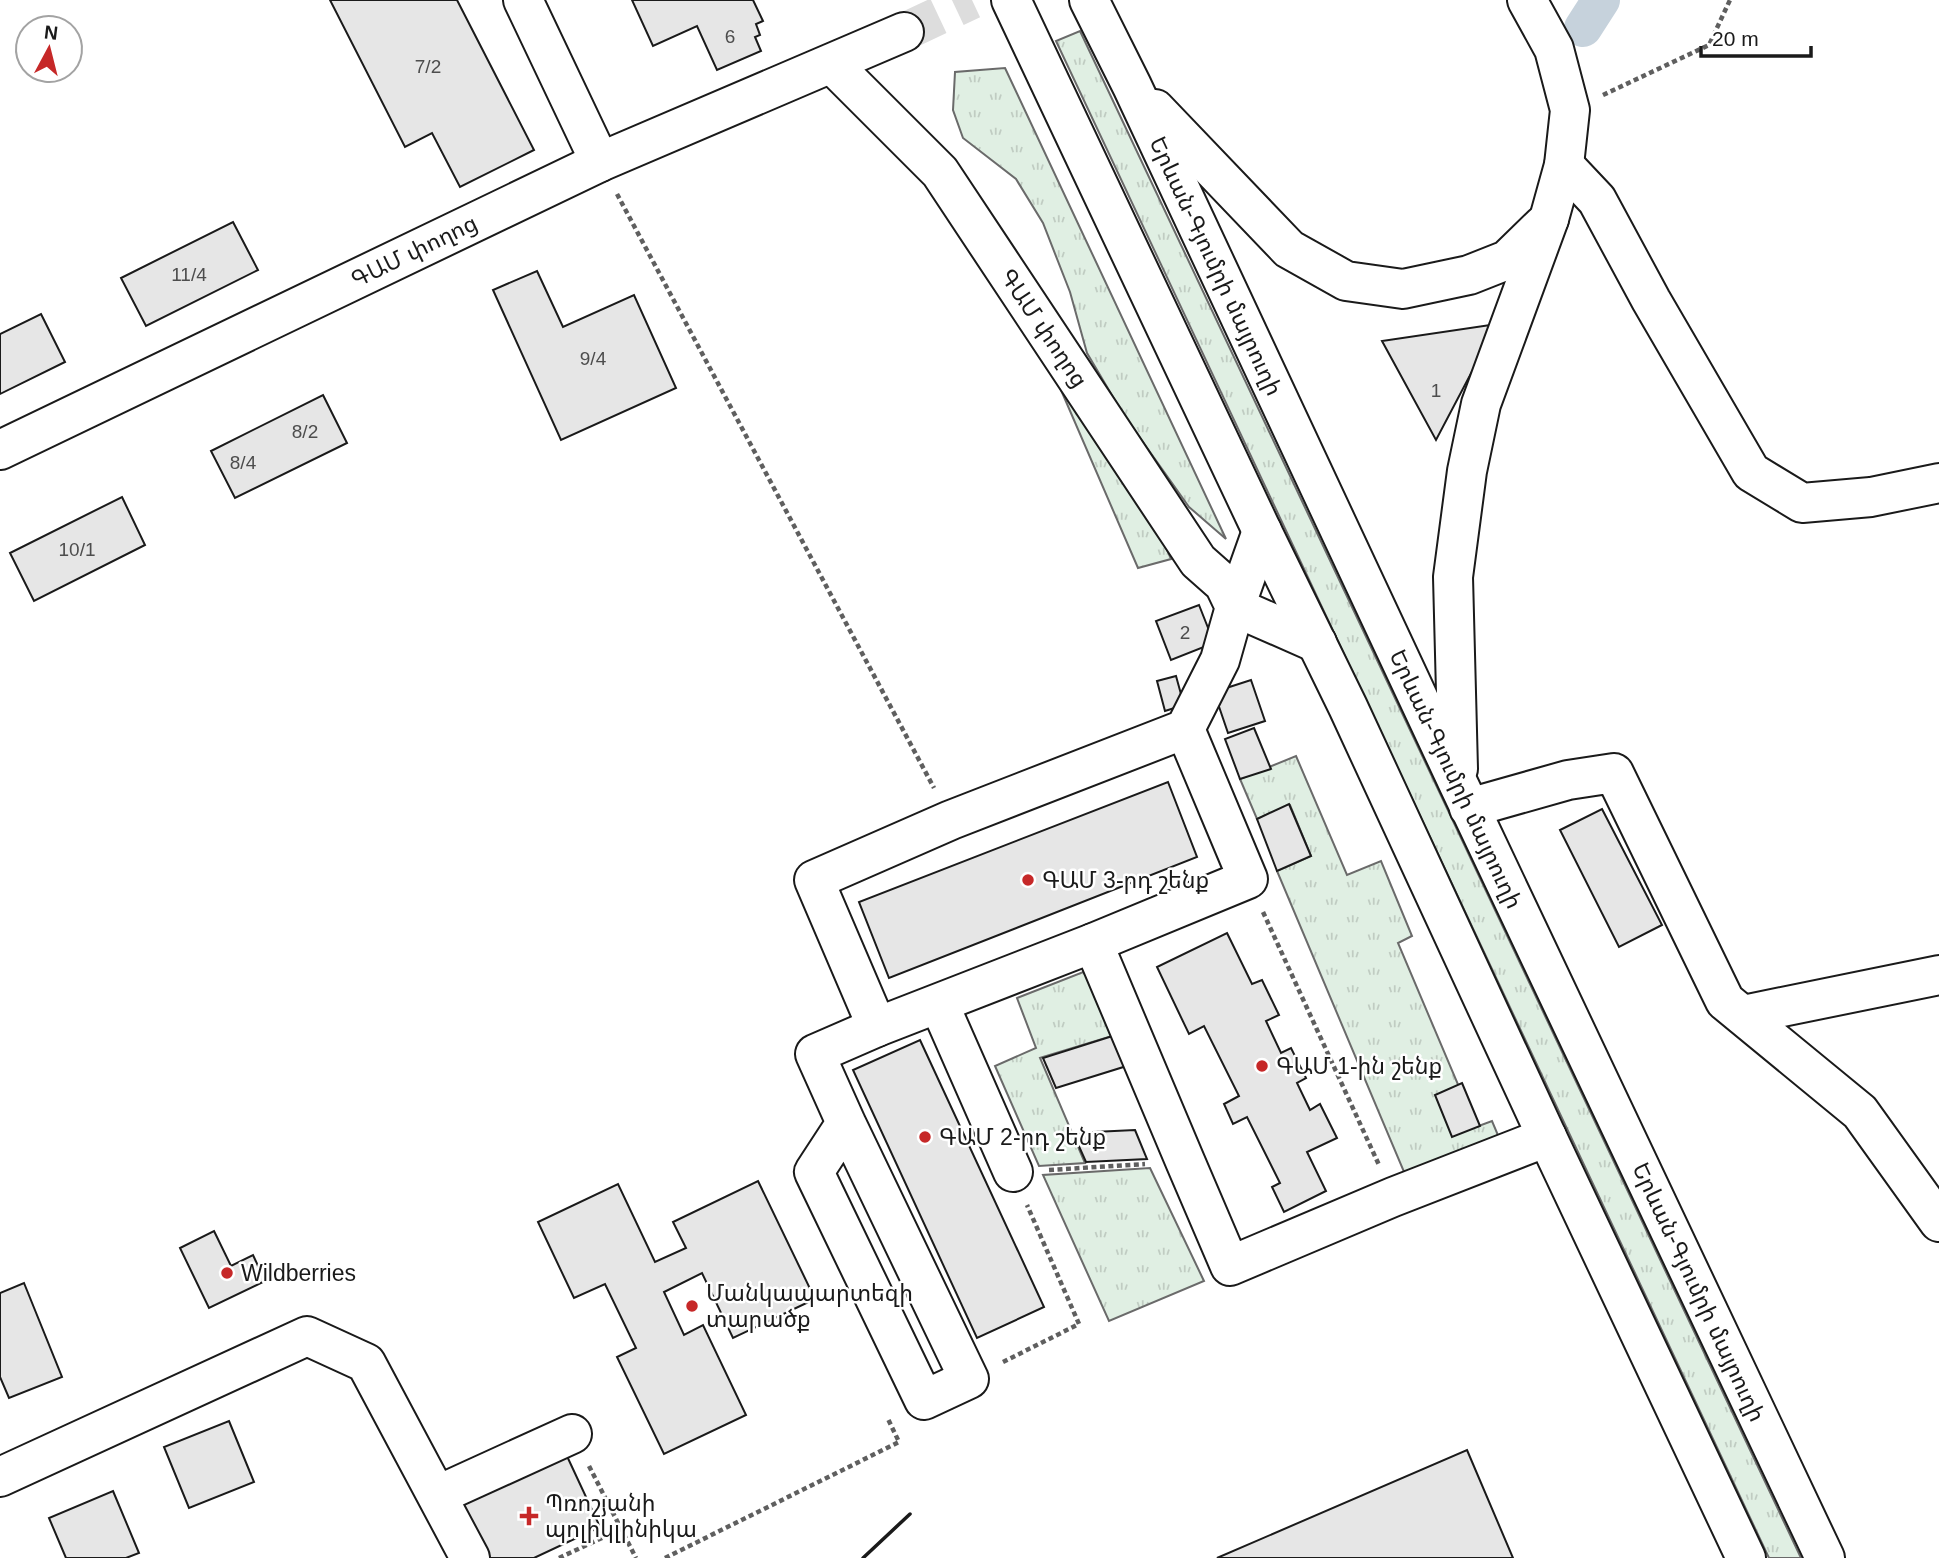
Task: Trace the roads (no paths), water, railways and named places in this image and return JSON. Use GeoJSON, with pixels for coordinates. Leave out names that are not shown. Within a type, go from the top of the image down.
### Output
{"type":"FeatureCollection","features":[{"type":"Feature","properties":{"kind":"main road"},"geometry":{"type":"LineString","coordinates":[[523,0],[600,162]]}},
{"type":"Feature","properties":{"kind":"main road"},"geometry":{"type":"LineString","coordinates":[[1011,0],[1317,643],[1746,1558]]}},
{"type":"Feature","properties":{"kind":"main road","name":"Երևան-Գյումրի մայրուղի"},"geometry":{"type":"LineString","coordinates":[[1089,0],[1132,86],[1825,1558]]}},
{"type":"Feature","properties":{"kind":"main road"},"geometry":{"type":"LineString","coordinates":[[1527,0],[1554,49],[1570,110],[1564,165],[1549,219],[1481,404],[1466,471],[1453,578],[1464,796],[1614,773],[1725,1001],[1860,1112],[1939,1222]]}},
{"type":"Feature","properties":{"kind":"main road","name":"ԳԱՄ փողոց"},"geometry":{"type":"LineString","coordinates":[[0,450],[600,162],[904,32]]}},
{"type":"Feature","properties":{"kind":"main road","name":"ԳԱՄ փողոց"},"geometry":{"type":"LineString","coordinates":[[832,64],[940,172],[1198,561],[1224,584],[1235,607]]}},
{"type":"Feature","properties":{"kind":"main road"},"geometry":{"type":"LineString","coordinates":[[1132,86],[1290,249],[1346,281],[1403,289],[1469,275],[1507,260],[1549,219]]}},
{"type":"Feature","properties":{"kind":"main road"},"geometry":{"type":"LineString","coordinates":[[1564,165],[1597,200],[1651,300],[1751,472],[1802,503],[1871,497],[1939,483]]}},
{"type":"Feature","properties":{"kind":"main road"},"geometry":{"type":"LineString","coordinates":[[877,1027],[814,880],[951,820],[1185,729],[1220,660],[1235,607],[1262,531]]}},
{"type":"Feature","properties":{"kind":"main road"},"geometry":{"type":"LineString","coordinates":[[1235,607],[1317,643]]}},
{"type":"Feature","properties":{"kind":"main road"},"geometry":{"type":"LineString","coordinates":[[846,1123],[814,1172],[924,1400],[969,1379],[815,1054],[1248,879],[1185,729]]}},
{"type":"Feature","properties":{"kind":"main road"},"geometry":{"type":"LineString","coordinates":[[1093,943],[1230,1266],[1393,1197],[1547,1137]]}},
{"type":"Feature","properties":{"kind":"main road"},"geometry":{"type":"LineString","coordinates":[[1743,1015],[1939,975]]}},
{"type":"Feature","properties":{"kind":"main road"},"geometry":{"type":"LineString","coordinates":[[939,1004],[1013,1172]]}},
{"type":"Feature","properties":{"kind":"main road"},"geometry":{"type":"LineString","coordinates":[[0,1477],[307,1336],[366,1363],[470,1558]]}},
{"type":"Feature","properties":{"kind":"main road"},"geometry":{"type":"LineString","coordinates":[[438,1495],[572,1434]]}},
{"type":"Feature","properties":{"kind":"waterway"},"geometry":{"type":"LineString","coordinates":[[1583,28],[1601,0]]}},
{"type":"Feature","properties":{"kind":"tunnel"},"geometry":{"type":"LineString","coordinates":[[904,32],[972,0]]}},
{"type":"Feature","properties":{"kind":"place","name":"ԳԱՄ 3-րդ շենք"},"geometry":{"type":"Point","coordinates":[1028,880]}},
{"type":"Feature","properties":{"kind":"place","name":"ԳԱՄ 1-ին շենք"},"geometry":{"type":"Point","coordinates":[1262,1066]}},
{"type":"Feature","properties":{"kind":"place","name":"ԳԱՄ 2-րդ շենք"},"geometry":{"type":"Point","coordinates":[925,1137]}},
{"type":"Feature","properties":{"kind":"place","name":"Wildberries"},"geometry":{"type":"Point","coordinates":[227,1273]}},
{"type":"Feature","properties":{"kind":"place","name":"Մանկապարտեզի տարածք"},"geometry":{"type":"Point","coordinates":[692,1306]}},
{"type":"Feature","properties":{"kind":"place","name":"Պռոշյանի պոլիկլինիկա"},"geometry":{"type":"Point","coordinates":[529,1516]}}]}
